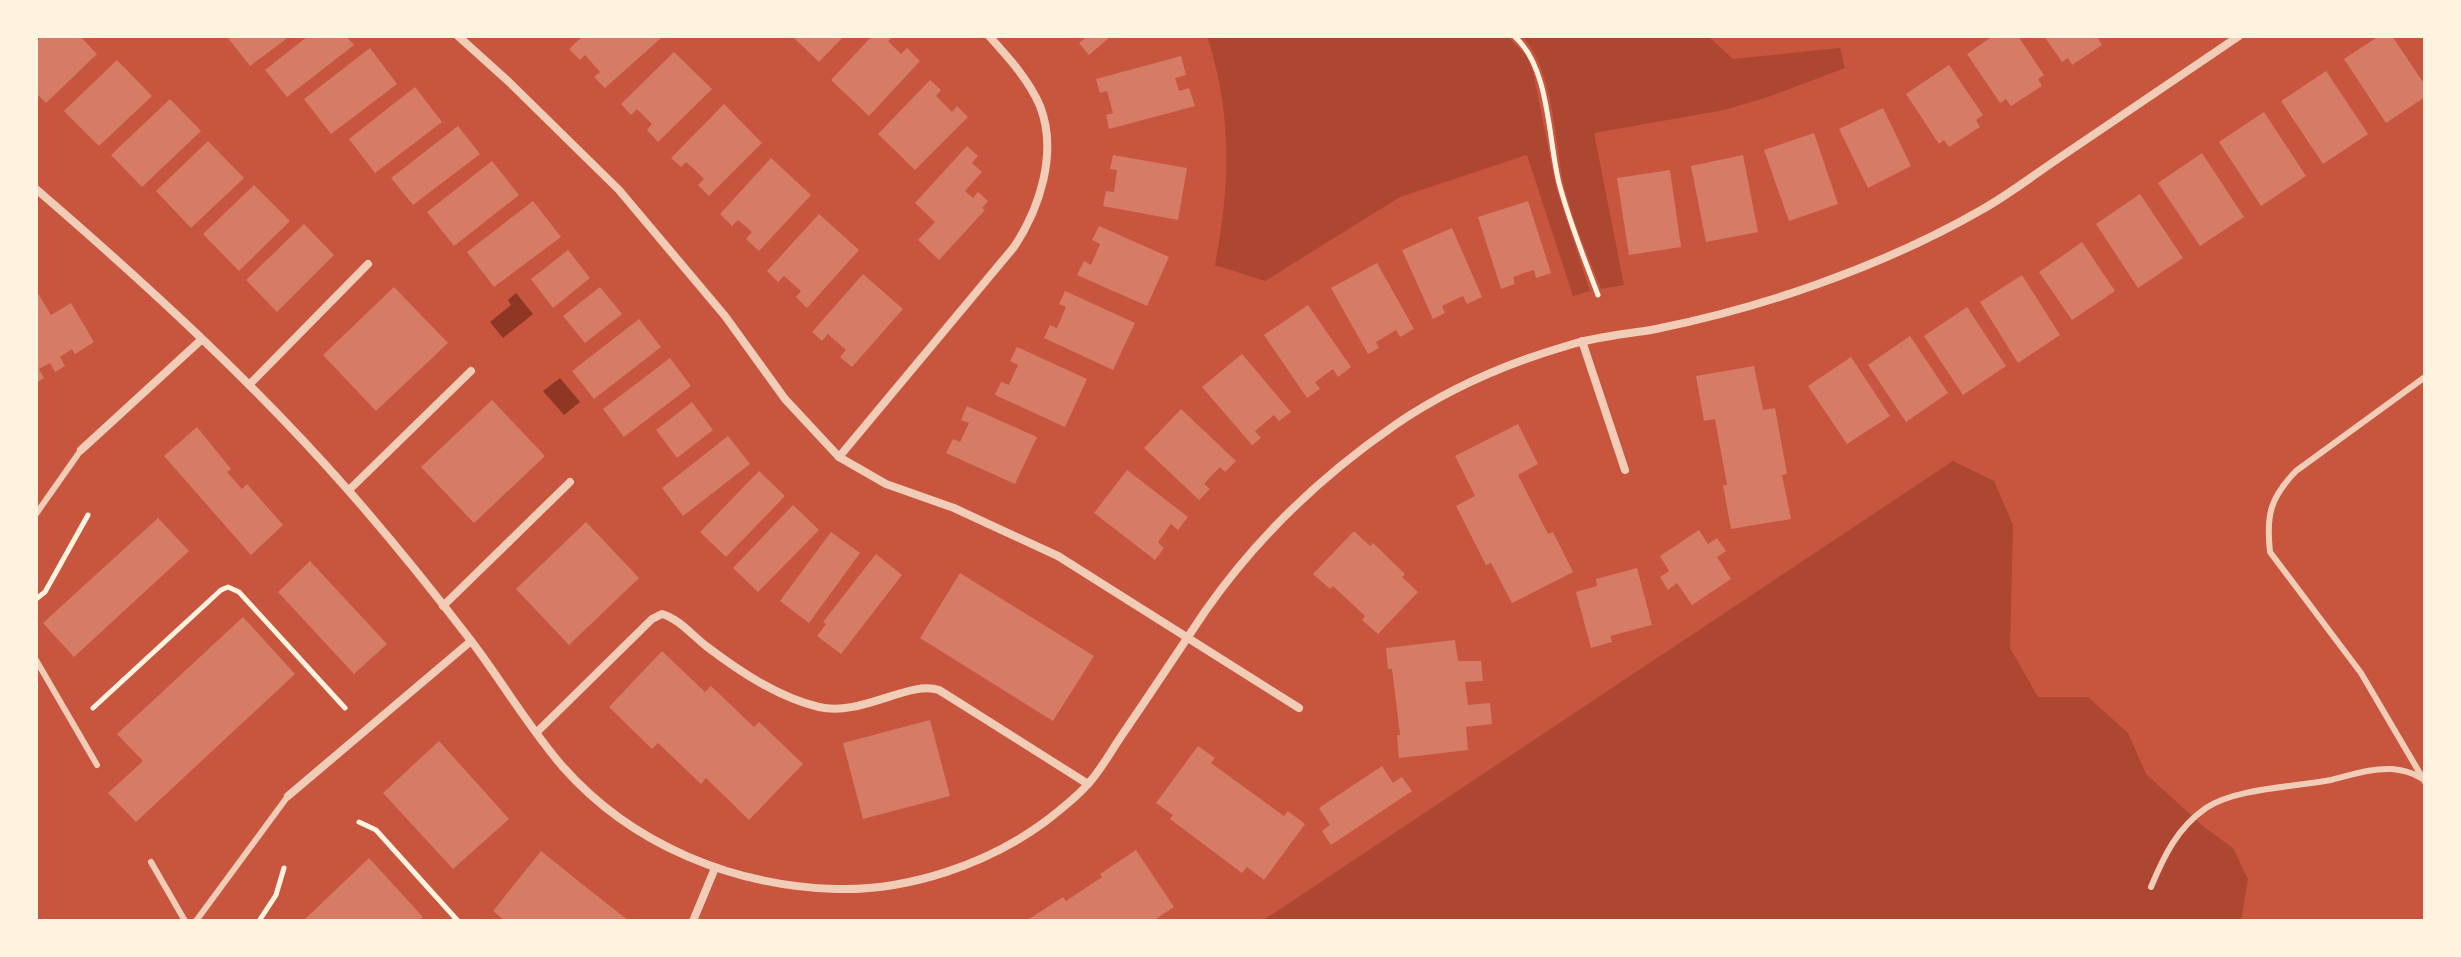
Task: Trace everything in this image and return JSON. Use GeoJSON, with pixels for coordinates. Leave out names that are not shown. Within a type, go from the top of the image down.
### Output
{"type":"FeatureCollection","features":[{"type":"Feature","properties":{"kind":"street"},"geometry":{"type":"LineString","coordinates":[[458,36],[619,190],[725,316],[785,399],[839,457],[886,484],[954,508],[1058,556],[1299,708]]}},
{"type":"Feature","properties":{"kind":"street"},"geometry":{"type":"LineString","coordinates":[[839,457],[1014,247],[1027,228],[1038,201],[1046,167],[1047,134],[1040,106],[1023,77],[989,36]]}},
{"type":"Feature","properties":{"kind":"street"},"geometry":{"type":"LineString","coordinates":[[36,189],[100,244],[249,385],[349,490],[471,641],[560,763],[590,794],[666,847],[715,868],[798,888],[851,890],[905,883],[953,870],[998,851],[1043,823],[1088,784],[1189,636],[1251,552],[1299,501],[1349,458],[1403,420],[1469,383],[1525,359],[1582,341],[1660,328],[1750,306],[1821,283],[1899,251],[1985,208],[2239,36]]}},
{"type":"Feature","properties":{"kind":"street"},"geometry":{"type":"LineString","coordinates":[[249,385],[368,264]]}},
{"type":"Feature","properties":{"kind":"street"},"geometry":{"type":"LineString","coordinates":[[81,450],[201,340]]}},
{"type":"Feature","properties":{"kind":"street"},"geometry":{"type":"LineString","coordinates":[[1582,341],[1625,470]]}},
{"type":"Feature","properties":{"kind":"street"},"geometry":{"type":"LineString","coordinates":[[349,490],[471,371]]}},
{"type":"Feature","properties":{"kind":"street"},"geometry":{"type":"LineString","coordinates":[[443,606],[570,482]]}},
{"type":"Feature","properties":{"kind":"street"},"geometry":{"type":"LineString","coordinates":[[537,732],[652,619],[662,614],[674,619],[749,675],[821,708],[844,709],[866,705],[922,687],[939,690],[1088,784]]}},
{"type":"Feature","properties":{"kind":"street"},"geometry":{"type":"LineString","coordinates":[[288,796],[471,641]]}},
{"type":"Feature","properties":{"kind":"street"},"geometry":{"type":"LineString","coordinates":[[693,921],[715,868]]}},
{"type":"Feature","properties":{"kind":"lane"},"geometry":{"type":"LineString","coordinates":[[2424,780],[2361,673],[2270,552],[2268,531],[2270,509],[2279,489],[2296,471],[2425,377]]}},
{"type":"Feature","properties":{"kind":"lane"},"geometry":{"type":"LineString","coordinates":[[36,514],[81,450]]}},
{"type":"Feature","properties":{"kind":"lane"},"geometry":{"type":"LineString","coordinates":[[36,660],[97,765]]}},
{"type":"Feature","properties":{"kind":"lane"},"geometry":{"type":"LineString","coordinates":[[2151,887],[2166,852],[2184,826],[2209,806],[2241,795],[2365,771],[2392,769],[2413,773],[2424,780]]}},
{"type":"Feature","properties":{"kind":"lane"},"geometry":{"type":"LineString","coordinates":[[196,921],[288,796]]}},
{"type":"Feature","properties":{"kind":"lane"},"geometry":{"type":"LineString","coordinates":[[151,862],[185,921]]}},
{"type":"Feature","properties":{"kind":"path"},"geometry":{"type":"LineString","coordinates":[[1514,36],[1523,44],[1537,71],[1559,184],[1598,295]]}},
{"type":"Feature","properties":{"kind":"path"},"geometry":{"type":"LineString","coordinates":[[36,599],[45,592],[88,515]]}},
{"type":"Feature","properties":{"kind":"path"},"geometry":{"type":"LineString","coordinates":[[93,708],[221,590],[228,587],[239,592],[345,708]]}},
{"type":"Feature","properties":{"kind":"path"},"geometry":{"type":"LineString","coordinates":[[359,822],[376,830],[458,921]]}},
{"type":"Feature","properties":{"kind":"path"},"geometry":{"type":"LineString","coordinates":[[259,921],[276,895],[284,868]]}},
{"type":"Feature","properties":{"kind":"shaded area"},"geometry":{"type":"Polygon","coordinates":[[[1207,36],[1509,38],[1526,55],[1533,71],[1556,187],[1590,291],[1573,296],[1527,155],[1400,197],[1265,281],[1215,265],[1224,206],[1226,150],[1221,94],[1207,36]]]}},
{"type":"Feature","properties":{"kind":"shaded area"},"geometry":{"type":"Polygon","coordinates":[[[1522,36],[1708,36],[1733,59],[1840,48],[1845,68],[1724,110],[1594,133],[1624,285],[1601,289],[1565,190],[1552,109],[1541,68],[1522,36]]]}},
{"type":"Feature","properties":{"kind":"shaded area"},"geometry":{"type":"Polygon","coordinates":[[[516,293],[533,314],[503,338],[490,322],[511,305],[508,300],[516,293]]]}},
{"type":"Feature","properties":{"kind":"shaded area"},"geometry":{"type":"Polygon","coordinates":[[[560,378],[580,402],[564,415],[543,391],[560,378]]]}},
{"type":"Feature","properties":{"kind":"shaded area"},"geometry":{"type":"Polygon","coordinates":[[[1953,461],[1994,481],[2013,525],[2010,648],[2038,697],[2088,697],[2128,733],[2146,774],[2204,827],[2233,848],[2248,879],[2241,921],[1262,921],[1953,461]]]}},
{"type":"Feature","properties":{"kind":"building"},"geometry":{"type":"Polygon","coordinates":[[[42,36],[80,36],[97,54],[46,103],[36,93],[36,42],[42,36]]]}},
{"type":"Feature","properties":{"kind":"building"},"geometry":{"type":"Polygon","coordinates":[[[290,36],[250,66],[228,38],[290,36]]]}},
{"type":"Feature","properties":{"kind":"building"},"geometry":{"type":"Polygon","coordinates":[[[308,36],[346,36],[354,45],[287,97],[265,70],[308,36]]]}},
{"type":"Feature","properties":{"kind":"building"},"geometry":{"type":"Polygon","coordinates":[[[583,36],[661,38],[605,88],[594,77],[600,72],[585,55],[580,60],[569,49],[583,36]]]}},
{"type":"Feature","properties":{"kind":"building"},"geometry":{"type":"Polygon","coordinates":[[[792,36],[844,36],[819,62],[792,36]]]}},
{"type":"Feature","properties":{"kind":"building"},"geometry":{"type":"Polygon","coordinates":[[[872,36],[893,36],[888,41],[901,54],[907,48],[920,61],[869,116],[831,80],[872,36]]]}},
{"type":"Feature","properties":{"kind":"building"},"geometry":{"type":"Polygon","coordinates":[[[1084,36],[1111,36],[1089,55],[1079,43],[1084,36]]]}},
{"type":"Feature","properties":{"kind":"building"},"geometry":{"type":"Polygon","coordinates":[[[1993,36],[2018,36],[2044,75],[2038,79],[2042,86],[2011,106],[2006,99],[2000,103],[1967,54],[1993,36]]]}},
{"type":"Feature","properties":{"kind":"building"},"geometry":{"type":"Polygon","coordinates":[[[2044,36],[2102,36],[2098,38],[2102,45],[2072,65],[2068,58],[2062,62],[2044,36]]]}},
{"type":"Feature","properties":{"kind":"building"},"geometry":{"type":"Polygon","coordinates":[[[2379,36],[2392,36],[2425,85],[2425,97],[2386,123],[2344,59],[2379,36]]]}},
{"type":"Feature","properties":{"kind":"building"},"geometry":{"type":"Polygon","coordinates":[[[370,48],[397,84],[331,134],[304,99],[370,48]]]}},
{"type":"Feature","properties":{"kind":"building"},"geometry":{"type":"Polygon","coordinates":[[[674,52],[712,89],[658,142],[647,130],[652,124],[637,109],[631,115],[621,104],[674,52]]]}},
{"type":"Feature","properties":{"kind":"building"},"geometry":{"type":"Polygon","coordinates":[[[1181,56],[1186,75],[1175,78],[1179,91],[1189,88],[1195,106],[1109,129],[1106,115],[1113,113],[1107,91],[1100,93],[1096,79],[1181,56]]]}},
{"type":"Feature","properties":{"kind":"building"},"geometry":{"type":"Polygon","coordinates":[[[117,60],[152,96],[99,146],[64,111],[117,60]]]}},
{"type":"Feature","properties":{"kind":"building"},"geometry":{"type":"Polygon","coordinates":[[[1949,65],[1983,115],[1976,120],[1980,127],[1949,147],[1944,140],[1939,144],[1906,94],[1949,65]]]}},
{"type":"Feature","properties":{"kind":"building"},"geometry":{"type":"Polygon","coordinates":[[[2326,71],[2368,134],[2323,164],[2281,101],[2326,71]]]}},
{"type":"Feature","properties":{"kind":"building"},"geometry":{"type":"Polygon","coordinates":[[[930,80],[941,90],[936,96],[952,112],[957,106],[968,117],[915,170],[878,134],[930,80]]]}},
{"type":"Feature","properties":{"kind":"building"},"geometry":{"type":"Polygon","coordinates":[[[415,87],[442,122],[375,173],[349,139],[415,87]]]}},
{"type":"Feature","properties":{"kind":"building"},"geometry":{"type":"Polygon","coordinates":[[[170,99],[201,131],[142,187],[111,155],[170,99]]]}},
{"type":"Feature","properties":{"kind":"building"},"geometry":{"type":"Polygon","coordinates":[[[724,104],[762,143],[709,196],[698,185],[704,179],[696,171],[686,162],[681,167],[671,158],[724,104]]]}},
{"type":"Feature","properties":{"kind":"building"},"geometry":{"type":"Polygon","coordinates":[[[1883,108],[1911,166],[1868,188],[1839,129],[1883,108]]]}},
{"type":"Feature","properties":{"kind":"building"},"geometry":{"type":"Polygon","coordinates":[[[2264,112],[2306,176],[2261,206],[2219,142],[2264,112]]]}},
{"type":"Feature","properties":{"kind":"building"},"geometry":{"type":"Polygon","coordinates":[[[458,126],[480,154],[413,205],[391,178],[458,126]]]}},
{"type":"Feature","properties":{"kind":"building"},"geometry":{"type":"Polygon","coordinates":[[[1814,133],[1838,204],[1789,221],[1764,150],[1814,133]]]}},
{"type":"Feature","properties":{"kind":"building"},"geometry":{"type":"Polygon","coordinates":[[[208,141],[244,178],[191,228],[156,191],[208,141]]]}},
{"type":"Feature","properties":{"kind":"building"},"geometry":{"type":"Polygon","coordinates":[[[967,146],[978,156],[972,163],[982,172],[965,191],[973,198],[978,192],[988,201],[982,208],[985,210],[939,260],[918,240],[935,222],[915,203],[967,146]]]}},
{"type":"Feature","properties":{"kind":"building"},"geometry":{"type":"Polygon","coordinates":[[[2202,153],[2244,217],[2200,246],[2158,183],[2202,153]]]}},
{"type":"Feature","properties":{"kind":"building"},"geometry":{"type":"Polygon","coordinates":[[[1113,155],[1187,168],[1178,220],[1103,206],[1106,191],[1114,192],[1117,170],[1110,169],[1113,155]]]}},
{"type":"Feature","properties":{"kind":"building"},"geometry":{"type":"Polygon","coordinates":[[[1743,155],[1758,232],[1706,242],[1691,166],[1743,155]]]}},
{"type":"Feature","properties":{"kind":"building"},"geometry":{"type":"Polygon","coordinates":[[[771,158],[811,195],[759,251],[746,239],[752,232],[738,220],[732,226],[720,214],[771,158]]]}},
{"type":"Feature","properties":{"kind":"building"},"geometry":{"type":"Polygon","coordinates":[[[492,161],[519,195],[454,246],[427,212],[492,161]]]}},
{"type":"Feature","properties":{"kind":"building"},"geometry":{"type":"Polygon","coordinates":[[[1670,170],[1681,247],[1629,255],[1617,178],[1670,170]]]}},
{"type":"Feature","properties":{"kind":"building"},"geometry":{"type":"Polygon","coordinates":[[[254,185],[290,221],[239,271],[203,234],[254,185]]]}},
{"type":"Feature","properties":{"kind":"building"},"geometry":{"type":"Polygon","coordinates":[[[2140,194],[2183,258],[2138,288],[2096,224],[2140,194]]]}},
{"type":"Feature","properties":{"kind":"building"},"geometry":{"type":"Polygon","coordinates":[[[533,201],[561,237],[494,287],[467,252],[533,201]]]}},
{"type":"Feature","properties":{"kind":"building"},"geometry":{"type":"Polygon","coordinates":[[[1528,201],[1551,273],[1536,278],[1534,270],[1524,273],[1513,277],[1515,284],[1501,289],[1478,217],[1528,201]]]}},
{"type":"Feature","properties":{"kind":"building"},"geometry":{"type":"Polygon","coordinates":[[[819,214],[859,250],[807,308],[796,297],[801,291],[784,276],[778,282],[767,271],[819,214]]]}},
{"type":"Feature","properties":{"kind":"building"},"geometry":{"type":"Polygon","coordinates":[[[304,224],[334,255],[277,312],[246,280],[304,224]]]}},
{"type":"Feature","properties":{"kind":"building"},"geometry":{"type":"Polygon","coordinates":[[[1099,226],[1169,257],[1147,306],[1077,275],[1084,261],[1091,265],[1100,244],[1092,240],[1099,226]]]}},
{"type":"Feature","properties":{"kind":"building"},"geometry":{"type":"Polygon","coordinates":[[[1452,228],[1482,297],[1467,304],[1463,296],[1454,300],[1442,306],[1445,313],[1433,319],[1402,250],[1452,228]]]}},
{"type":"Feature","properties":{"kind":"building"},"geometry":{"type":"Polygon","coordinates":[[[2082,242],[2115,291],[2072,320],[2039,272],[2082,242]]]}},
{"type":"Feature","properties":{"kind":"building"},"geometry":{"type":"Polygon","coordinates":[[[568,250],[590,278],[553,308],[531,279],[568,250]]]}},
{"type":"Feature","properties":{"kind":"building"},"geometry":{"type":"Polygon","coordinates":[[[1377,263],[1414,329],[1400,337],[1396,330],[1376,342],[1379,348],[1368,354],[1331,288],[1377,263]]]}},
{"type":"Feature","properties":{"kind":"building"},"geometry":{"type":"Polygon","coordinates":[[[863,274],[903,309],[852,367],[840,357],[846,350],[828,334],[822,341],[812,332],[863,274]]]}},
{"type":"Feature","properties":{"kind":"building"},"geometry":{"type":"Polygon","coordinates":[[[2022,275],[2060,335],[2018,363],[1980,302],[2022,275]]]}},
{"type":"Feature","properties":{"kind":"building"},"geometry":{"type":"Polygon","coordinates":[[[394,287],[448,343],[376,411],[323,355],[394,287]]]}},
{"type":"Feature","properties":{"kind":"building"},"geometry":{"type":"Polygon","coordinates":[[[600,287],[622,314],[585,343],[563,316],[600,287]]]}},
{"type":"Feature","properties":{"kind":"building"},"geometry":{"type":"Polygon","coordinates":[[[36,290],[51,315],[71,303],[94,342],[75,354],[72,349],[60,357],[65,366],[55,372],[50,363],[39,369],[44,378],[36,383],[36,290]]]}},
{"type":"Feature","properties":{"kind":"building"},"geometry":{"type":"Polygon","coordinates":[[[1065,291],[1135,323],[1113,370],[1044,338],[1050,325],[1057,328],[1066,307],[1059,304],[1065,291]]]}},
{"type":"Feature","properties":{"kind":"building"},"geometry":{"type":"Polygon","coordinates":[[[1308,305],[1351,367],[1338,377],[1333,369],[1315,382],[1320,389],[1307,398],[1264,335],[1308,305]]]}},
{"type":"Feature","properties":{"kind":"building"},"geometry":{"type":"Polygon","coordinates":[[[1967,307],[2006,366],[1963,395],[1924,336],[1967,307]]]}},
{"type":"Feature","properties":{"kind":"building"},"geometry":{"type":"Polygon","coordinates":[[[639,319],[661,347],[594,399],[572,371],[639,319]]]}},
{"type":"Feature","properties":{"kind":"building"},"geometry":{"type":"Polygon","coordinates":[[[1910,336],[1948,393],[1906,422],[1868,365],[1910,336]]]}},
{"type":"Feature","properties":{"kind":"building"},"geometry":{"type":"Polygon","coordinates":[[[1017,347],[1087,379],[1065,427],[995,395],[1001,382],[1009,385],[1018,365],[1010,361],[1017,347]]]}},
{"type":"Feature","properties":{"kind":"building"},"geometry":{"type":"Polygon","coordinates":[[[1242,354],[1291,412],[1279,421],[1274,415],[1255,431],[1261,438],[1252,445],[1202,387],[1242,354]]]}},
{"type":"Feature","properties":{"kind":"building"},"geometry":{"type":"Polygon","coordinates":[[[1851,357],[1890,416],[1847,444],[1808,386],[1851,357]]]}},
{"type":"Feature","properties":{"kind":"building"},"geometry":{"type":"Polygon","coordinates":[[[670,358],[691,386],[624,437],[603,409],[670,358]]]}},
{"type":"Feature","properties":{"kind":"building"},"geometry":{"type":"Polygon","coordinates":[[[1754,366],[1763,410],[1775,408],[1787,474],[1782,475],[1791,519],[1731,529],[1715,419],[1704,421],[1696,376],[1754,366]]]}},
{"type":"Feature","properties":{"kind":"building"},"geometry":{"type":"Polygon","coordinates":[[[492,400],[545,456],[474,523],[421,467],[492,400]]]}},
{"type":"Feature","properties":{"kind":"building"},"geometry":{"type":"Polygon","coordinates":[[[692,402],[713,430],[677,458],[656,430],[692,402]]]}},
{"type":"Feature","properties":{"kind":"building"},"geometry":{"type":"Polygon","coordinates":[[[967,406],[1037,437],[1015,484],[946,453],[953,439],[960,442],[969,423],[961,420],[967,406]]]}},
{"type":"Feature","properties":{"kind":"building"},"geometry":{"type":"Polygon","coordinates":[[[1181,409],[1236,461],[1225,472],[1220,467],[1211,476],[1204,484],[1210,489],[1199,500],[1144,448],[1181,409]]]}},
{"type":"Feature","properties":{"kind":"building"},"geometry":{"type":"Polygon","coordinates":[[[1518,424],[1538,464],[1518,475],[1548,534],[1553,532],[1573,572],[1512,603],[1491,563],[1486,565],[1456,506],[1475,496],[1455,456],[1518,424]]]}},
{"type":"Feature","properties":{"kind":"building"},"geometry":{"type":"Polygon","coordinates":[[[197,427],[231,469],[227,472],[242,489],[247,484],[283,525],[251,555],[164,456],[197,427]]]}},
{"type":"Feature","properties":{"kind":"building"},"geometry":{"type":"Polygon","coordinates":[[[728,436],[750,464],[683,516],[662,488],[728,436]]]}},
{"type":"Feature","properties":{"kind":"building"},"geometry":{"type":"Polygon","coordinates":[[[1127,470],[1188,517],[1178,530],[1171,524],[1158,542],[1164,548],[1155,560],[1094,513],[1127,470]]]}},
{"type":"Feature","properties":{"kind":"building"},"geometry":{"type":"Polygon","coordinates":[[[759,471],[785,496],[726,557],[700,532],[759,471]]]}},
{"type":"Feature","properties":{"kind":"building"},"geometry":{"type":"Polygon","coordinates":[[[793,505],[819,530],[758,592],[733,568],[793,505]]]}},
{"type":"Feature","properties":{"kind":"building"},"geometry":{"type":"Polygon","coordinates":[[[158,518],[189,551],[74,657],[43,623],[158,518]]]}},
{"type":"Feature","properties":{"kind":"building"},"geometry":{"type":"Polygon","coordinates":[[[586,522],[639,578],[569,645],[516,589],[586,522]]]}},
{"type":"Feature","properties":{"kind":"building"},"geometry":{"type":"Polygon","coordinates":[[[1699,530],[1708,544],[1717,538],[1726,551],[1717,557],[1731,579],[1692,605],[1677,583],[1668,590],[1660,577],[1669,571],[1660,556],[1699,530]]]}},
{"type":"Feature","properties":{"kind":"building"},"geometry":{"type":"Polygon","coordinates":[[[1354,531],[1370,546],[1373,543],[1405,574],[1402,577],[1418,592],[1378,634],[1362,620],[1365,616],[1333,586],[1330,589],[1313,574],[1354,531]]]}},
{"type":"Feature","properties":{"kind":"building"},"geometry":{"type":"Polygon","coordinates":[[[831,532],[860,553],[809,623],[780,601],[831,532]]]}},
{"type":"Feature","properties":{"kind":"building"},"geometry":{"type":"Polygon","coordinates":[[[876,554],[902,575],[841,654],[817,636],[826,624],[823,622],[876,554]]]}},
{"type":"Feature","properties":{"kind":"building"},"geometry":{"type":"Polygon","coordinates":[[[310,561],[387,644],[354,674],[278,592],[310,561]]]}},
{"type":"Feature","properties":{"kind":"building"},"geometry":{"type":"Polygon","coordinates":[[[1637,568],[1652,625],[1610,636],[1612,642],[1591,648],[1576,592],[1597,586],[1596,579],[1637,568]]]}},
{"type":"Feature","properties":{"kind":"building"},"geometry":{"type":"Polygon","coordinates":[[[960,573],[1094,656],[1053,721],[920,638],[960,573]]]}},
{"type":"Feature","properties":{"kind":"building"},"geometry":{"type":"Polygon","coordinates":[[[243,617],[295,674],[136,822],[108,793],[143,761],[117,734],[243,617]]]}},
{"type":"Feature","properties":{"kind":"building"},"geometry":{"type":"Polygon","coordinates":[[[1455,640],[1458,661],[1481,661],[1483,681],[1465,682],[1468,705],[1490,703],[1492,724],[1466,727],[1468,750],[1399,758],[1397,735],[1400,735],[1392,669],[1388,669],[1386,648],[1455,640]]]}},
{"type":"Feature","properties":{"kind":"building"},"geometry":{"type":"Polygon","coordinates":[[[662,651],[705,692],[711,686],[754,727],[759,722],[803,764],[749,820],[706,778],[701,784],[658,743],[652,749],[609,707],[662,651]]]}},
{"type":"Feature","properties":{"kind":"building"},"geometry":{"type":"Polygon","coordinates":[[[930,720],[950,796],[863,819],[843,743],[930,720]]]}},
{"type":"Feature","properties":{"kind":"building"},"geometry":{"type":"Polygon","coordinates":[[[439,741],[509,819],[453,869],[383,793],[439,741]]]}},
{"type":"Feature","properties":{"kind":"building"},"geometry":{"type":"Polygon","coordinates":[[[1198,746],[1215,758],[1211,763],[1284,816],[1288,811],[1305,824],[1264,880],[1247,867],[1242,873],[1170,819],[1173,815],[1156,803],[1198,746]]]}},
{"type":"Feature","properties":{"kind":"building"},"geometry":{"type":"Polygon","coordinates":[[[1382,766],[1393,783],[1402,777],[1412,791],[1331,845],[1322,831],[1330,825],[1319,808],[1382,766]]]}},
{"type":"Feature","properties":{"kind":"building"},"geometry":{"type":"Polygon","coordinates":[[[1136,850],[1174,907],[1153,921],[1026,921],[1063,897],[1066,901],[1136,850]]]}},
{"type":"Feature","properties":{"kind":"building"},"geometry":{"type":"Polygon","coordinates":[[[541,851],[629,921],[505,921],[493,911],[541,851]]]}},
{"type":"Feature","properties":{"kind":"building"},"geometry":{"type":"Polygon","coordinates":[[[369,858],[423,917],[418,921],[303,921],[369,858]]]}}]}
